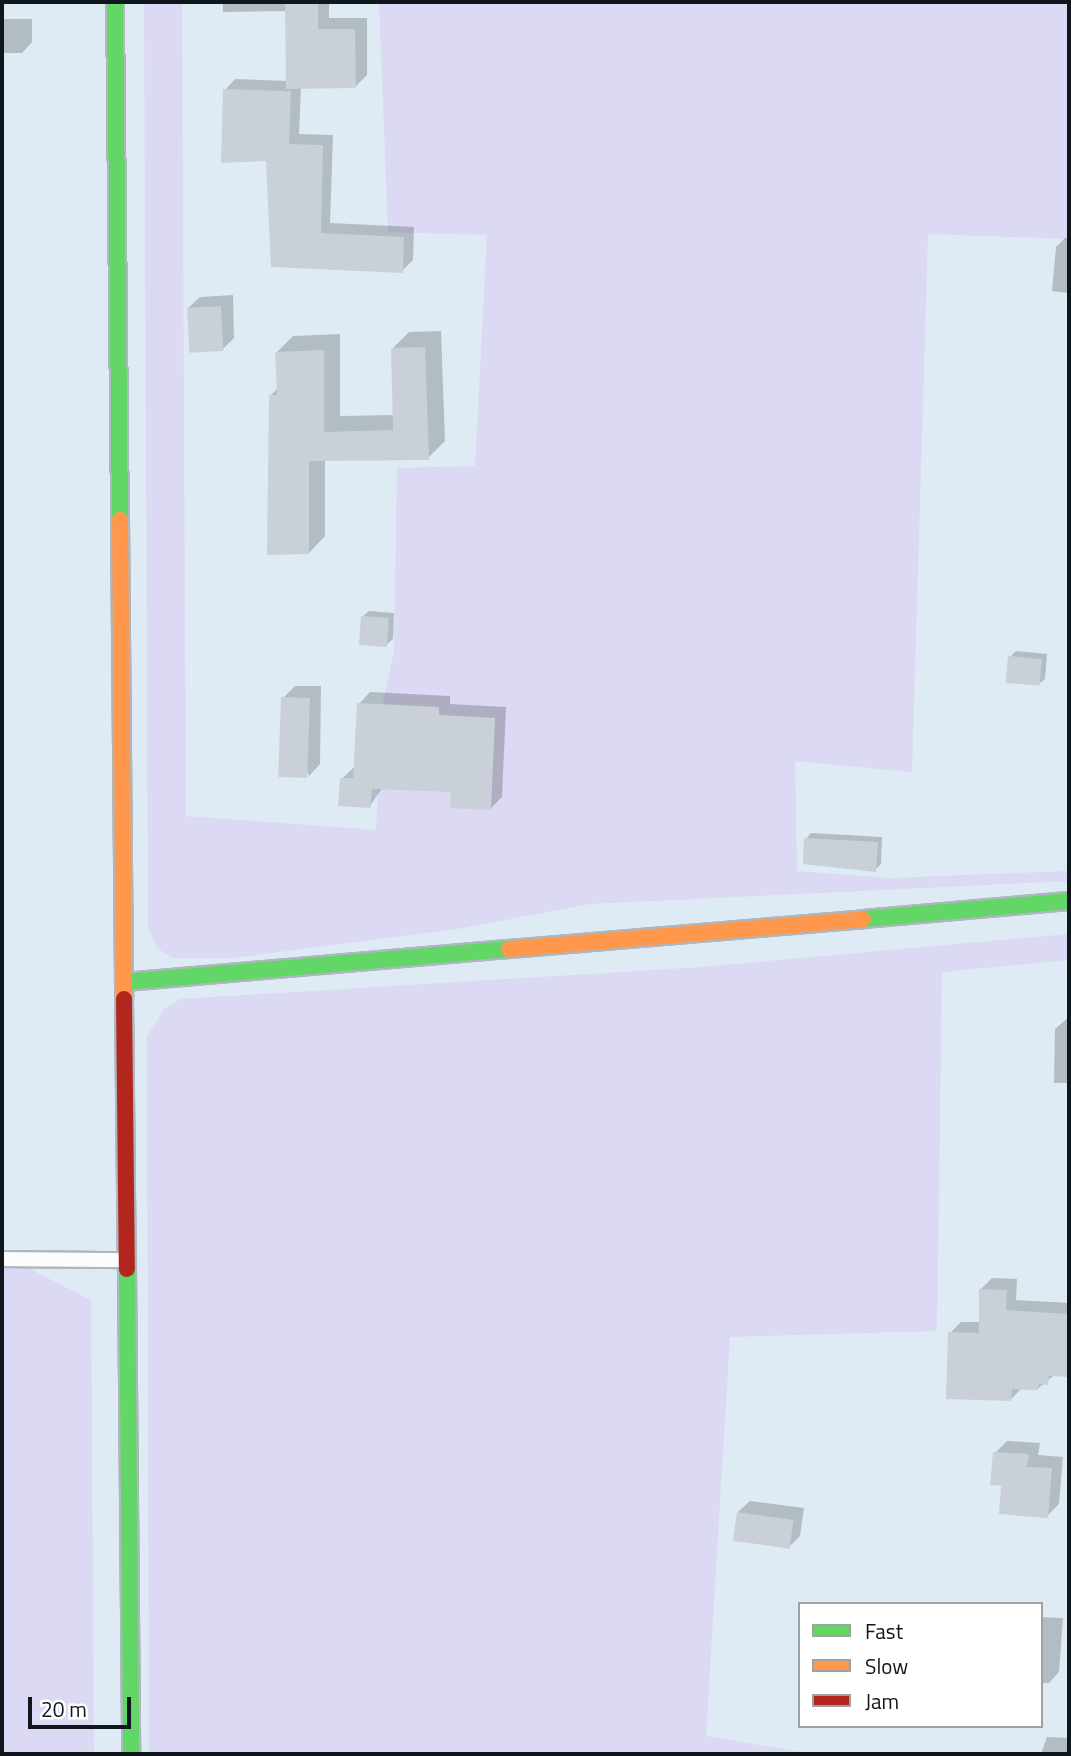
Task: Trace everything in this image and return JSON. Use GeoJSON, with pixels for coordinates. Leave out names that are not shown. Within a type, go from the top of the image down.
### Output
{"type":"FeatureCollection","features":[{"type":"Feature","properties":{"kind":"street"},"geometry":{"type":"LineString","coordinates":[[115,2],[131,1754]]}},
{"type":"Feature","properties":{"kind":"street"},"geometry":{"type":"LineString","coordinates":[[124,982],[1069,901]]}},
{"type":"Feature","properties":{"kind":"lane"},"geometry":{"type":"LineString","coordinates":[[2,1259],[127,1260]]}},
{"type":"Feature","properties":{"kind":"shaded area"},"geometry":{"type":"Polygon","coordinates":[[[144,2],[182,2],[186,816],[376,830],[383,702],[394,652],[397,468],[475,466],[487,235],[388,232],[379,2],[1069,2],[1069,239],[928,234],[912,772],[795,761],[797,871],[889,878],[1069,871],[1069,881],[590,904],[464,928],[233,958],[172,958],[157,948],[148,926],[144,2]]]}},
{"type":"Feature","properties":{"kind":"shaded area"},"geometry":{"type":"Polygon","coordinates":[[[1069,934],[1069,960],[942,972],[937,1331],[730,1337],[706,1736],[812,1754],[149,1754],[147,1036],[165,1008],[180,999],[702,967],[1069,934]]]}},
{"type":"Feature","properties":{"kind":"shaded area"},"geometry":{"type":"Polygon","coordinates":[[[2,1267],[28,1268],[91,1300],[94,1754],[2,1754],[2,1267]]]}},
{"type":"Feature","properties":{"kind":"building"},"geometry":{"type":"Polygon","coordinates":[[[285,2],[318,2],[318,29],[355,29],[356,88],[286,89],[285,2]]]}},
{"type":"Feature","properties":{"kind":"building"},"geometry":{"type":"Polygon","coordinates":[[[223,89],[291,91],[289,144],[323,145],[321,233],[404,237],[403,273],[271,267],[266,161],[221,163],[223,89]]]}},
{"type":"Feature","properties":{"kind":"building"},"geometry":{"type":"Polygon","coordinates":[[[221,306],[223,351],[189,353],[187,308],[221,306]]]}},
{"type":"Feature","properties":{"kind":"building"},"geometry":{"type":"Polygon","coordinates":[[[425,347],[429,460],[309,461],[309,554],[267,555],[269,395],[277,395],[275,352],[324,350],[324,432],[393,430],[391,348],[425,347]]]}},
{"type":"Feature","properties":{"kind":"building"},"geometry":{"type":"Polygon","coordinates":[[[361,616],[389,618],[387,647],[359,645],[361,616]]]}},
{"type":"Feature","properties":{"kind":"building"},"geometry":{"type":"Polygon","coordinates":[[[1008,656],[1042,659],[1040,686],[1006,683],[1008,656]]]}},
{"type":"Feature","properties":{"kind":"building"},"geometry":{"type":"Polygon","coordinates":[[[281,697],[310,698],[307,778],[278,777],[281,697]]]}},
{"type":"Feature","properties":{"kind":"building"},"geometry":{"type":"Polygon","coordinates":[[[357,703],[439,707],[439,715],[495,718],[491,810],[450,808],[451,792],[372,789],[370,808],[338,806],[340,778],[353,778],[357,703]]]}},
{"type":"Feature","properties":{"kind":"building"},"geometry":{"type":"Polygon","coordinates":[[[804,838],[878,842],[876,872],[803,864],[804,838]]]}},
{"type":"Feature","properties":{"kind":"building"},"geometry":{"type":"Polygon","coordinates":[[[979,1289],[1007,1290],[1006,1310],[1069,1314],[1069,1377],[1049,1376],[1048,1385],[1039,1384],[1038,1390],[1012,1389],[1011,1401],[946,1399],[948,1332],[979,1333],[979,1289]]]}},
{"type":"Feature","properties":{"kind":"building"},"geometry":{"type":"Polygon","coordinates":[[[993,1452],[1029,1454],[1027,1467],[1052,1468],[1048,1518],[999,1514],[1001,1486],[990,1485],[993,1452]]]}},
{"type":"Feature","properties":{"kind":"building"},"geometry":{"type":"Polygon","coordinates":[[[737,1512],[793,1520],[789,1549],[733,1541],[737,1512]]]}},
{"type":"Feature","properties":{"kind":"traffic: fast"},"geometry":{"type":"LineString","coordinates":[[115,2],[120,520]]}},
{"type":"Feature","properties":{"kind":"traffic: fast"},"geometry":{"type":"LineString","coordinates":[[863,919],[1069,901]]}},
{"type":"Feature","properties":{"kind":"traffic: fast"},"geometry":{"type":"LineString","coordinates":[[124,982],[509,949]]}},
{"type":"Feature","properties":{"kind":"traffic: fast"},"geometry":{"type":"LineString","coordinates":[[127,1269],[131,1754]]}},
{"type":"Feature","properties":{"kind":"traffic: slow"},"geometry":{"type":"LineString","coordinates":[[120,520],[124,999]]}},
{"type":"Feature","properties":{"kind":"traffic: slow"},"geometry":{"type":"LineString","coordinates":[[509,949],[863,919]]}},
{"type":"Feature","properties":{"kind":"traffic: jam"},"geometry":{"type":"LineString","coordinates":[[124,999],[127,1269]]}}]}
